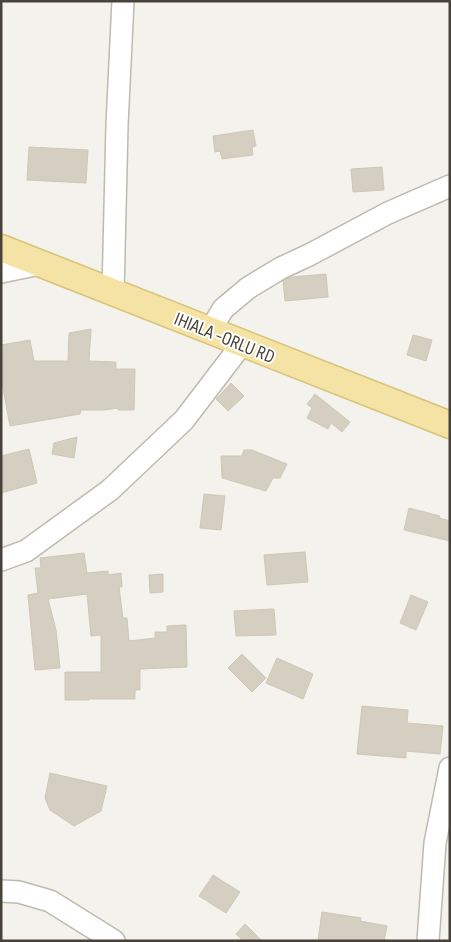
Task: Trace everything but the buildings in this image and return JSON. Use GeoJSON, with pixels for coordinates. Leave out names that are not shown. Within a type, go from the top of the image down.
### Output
{"type":"FeatureCollection","features":[{"type":"Feature","properties":{"kind":"main road","name":"IHIALA -ORLU RD"},"geometry":{"type":"LineString","coordinates":[[1,248],[450,425]]}},
{"type":"Feature","properties":{"kind":"street"},"geometry":{"type":"LineString","coordinates":[[113,293],[116,125],[123,1]]}},
{"type":"Feature","properties":{"kind":"street"},"geometry":{"type":"LineString","coordinates":[[210,331],[223,309],[248,288],[281,268],[388,213],[450,186]]}},
{"type":"Feature","properties":{"kind":"street"},"geometry":{"type":"LineString","coordinates":[[1,272],[40,264]]}},
{"type":"Feature","properties":{"kind":"street"},"geometry":{"type":"LineString","coordinates":[[1,560],[26,551],[110,490],[184,420],[242,344]]}},
{"type":"Feature","properties":{"kind":"street"},"geometry":{"type":"LineString","coordinates":[[428,941],[435,843],[450,768]]}},
{"type":"Feature","properties":{"kind":"street"},"geometry":{"type":"LineString","coordinates":[[1,891],[19,892],[50,901],[114,941]]}}]}
